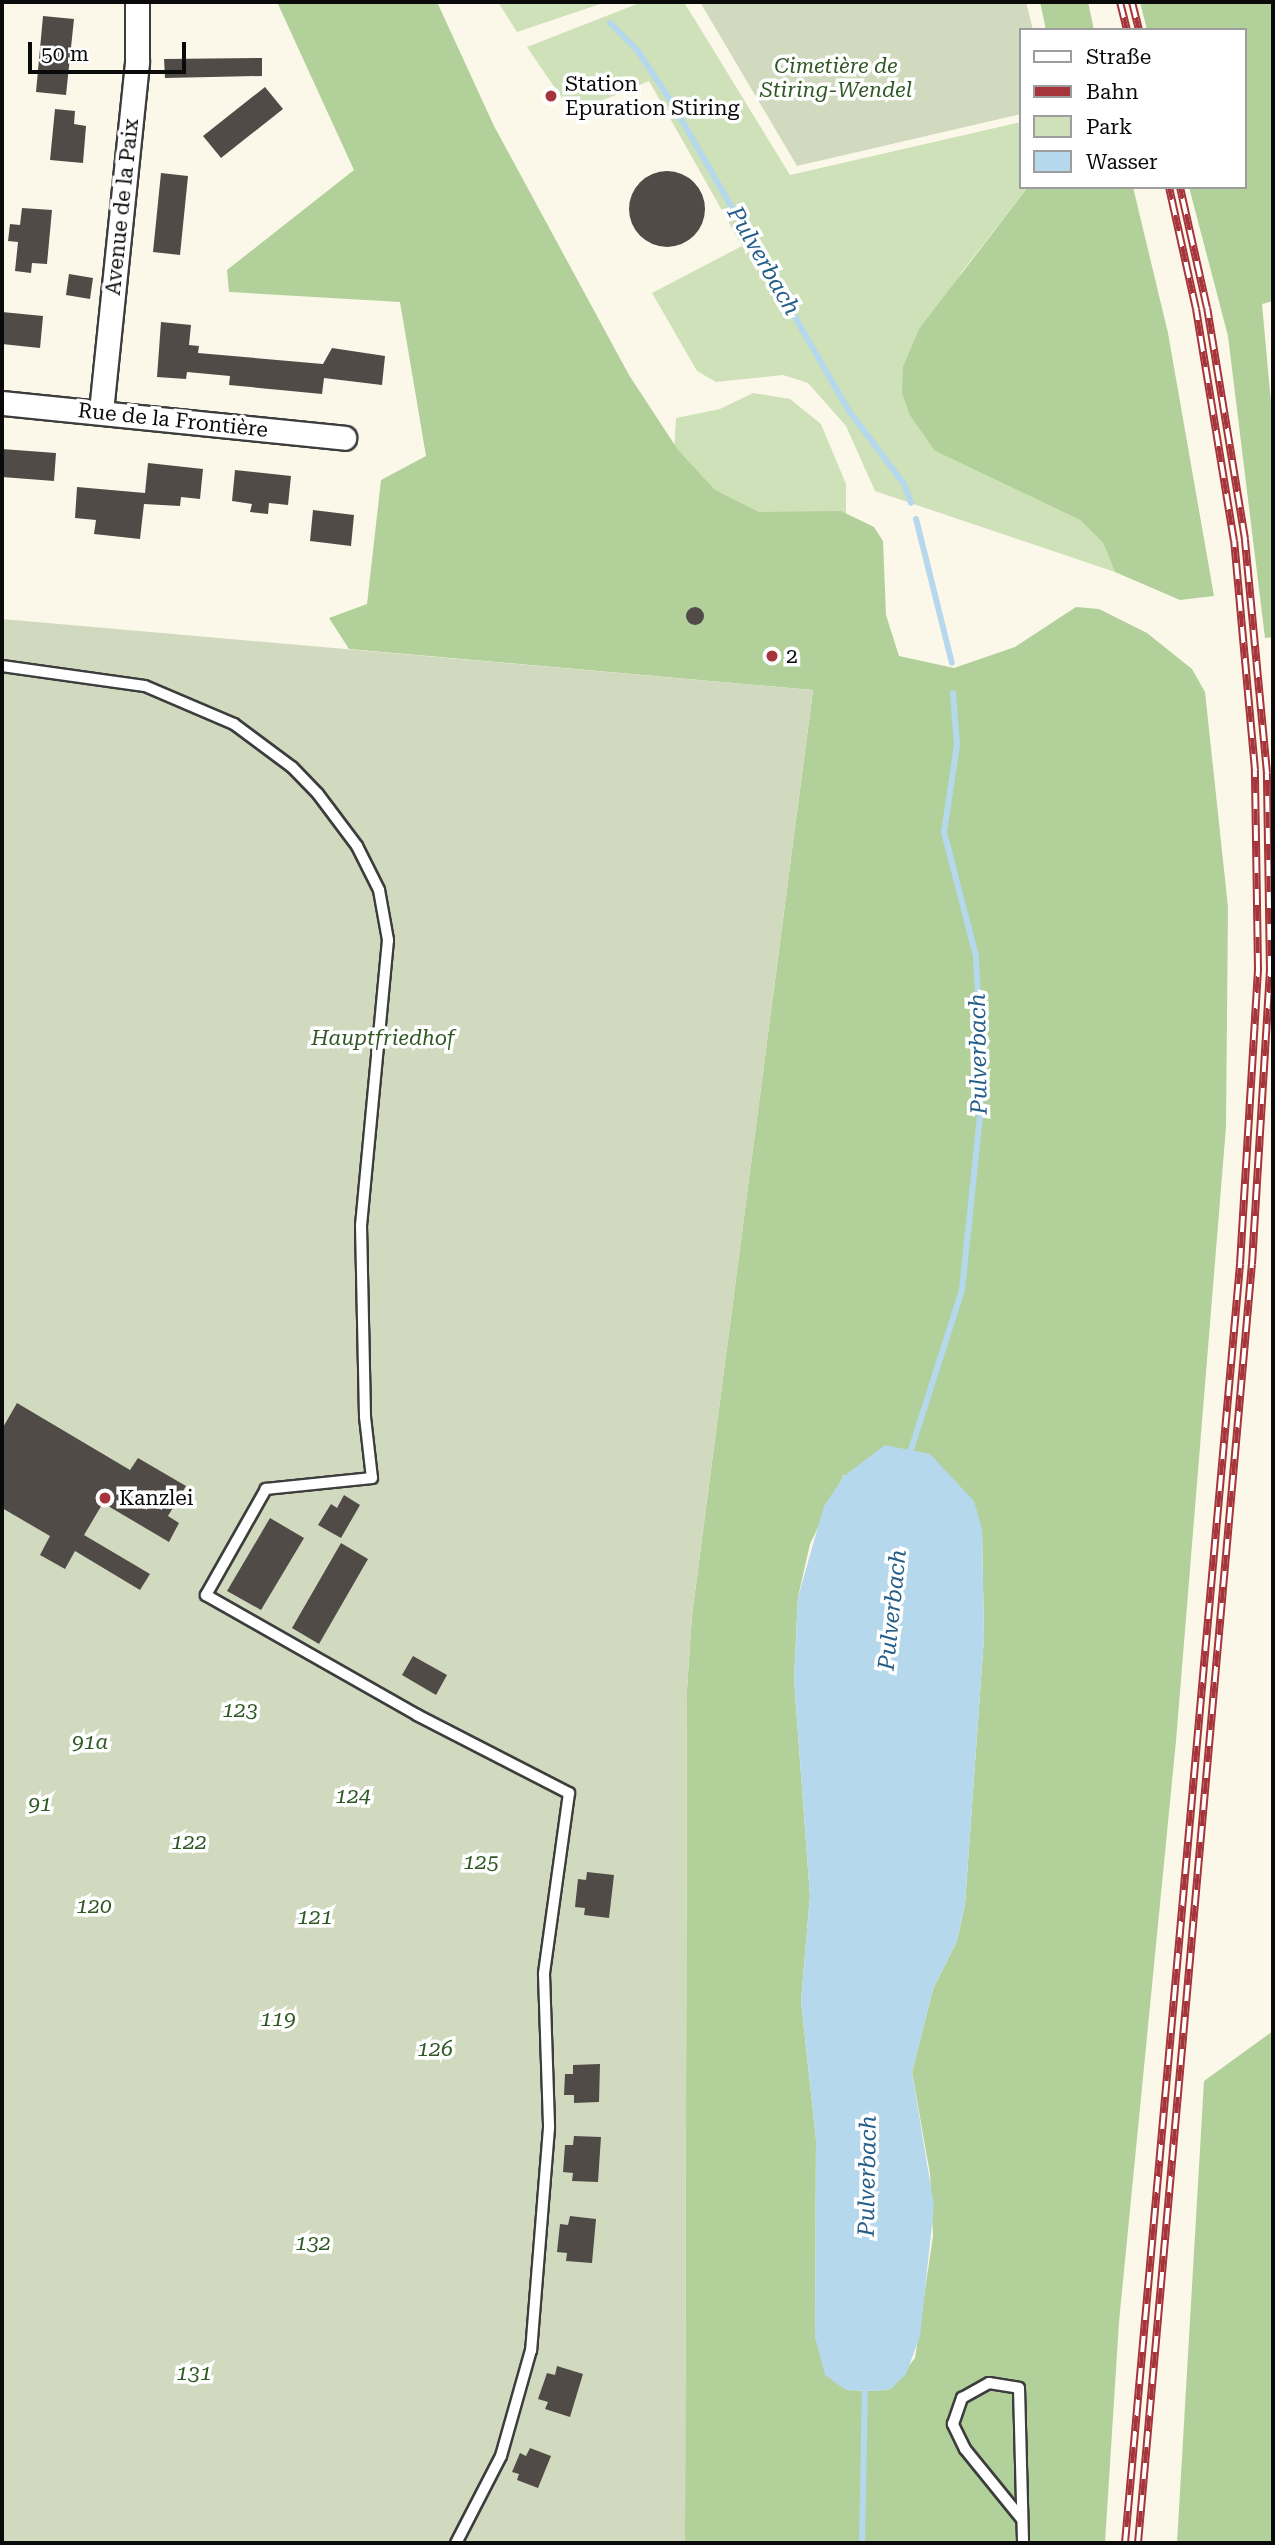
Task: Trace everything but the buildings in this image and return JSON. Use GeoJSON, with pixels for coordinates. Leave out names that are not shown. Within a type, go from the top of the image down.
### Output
{"type":"FeatureCollection","features":[{"type":"Feature","properties":{"kind":"street","name":"Avenue de la Paix"},"geometry":{"type":"LineString","coordinates":[[101,411],[137,61],[137,2]]}},
{"type":"Feature","properties":{"kind":"street","name":"Rue de la Frontière"},"geometry":{"type":"LineString","coordinates":[[2,403],[101,411],[344,438]]}},
{"type":"Feature","properties":{"kind":"lane"},"geometry":{"type":"LineString","coordinates":[[2,666],[145,686],[234,724],[292,767],[317,794],[362,855],[379,890],[388,940],[360,1225],[372,1478],[266,1489],[206,1595],[417,1715],[569,1793],[544,1974],[549,2128],[531,2350],[501,2456],[456,2543]]}},
{"type":"Feature","properties":{"kind":"lane"},"geometry":{"type":"LineString","coordinates":[[1021,2518],[965,2449],[953,2424],[962,2398],[989,2383],[1019,2388],[1023,2543]]}},
{"type":"Feature","properties":{"kind":"green space"},"geometry":{"type":"Polygon","coordinates":[[[277,2],[437,2],[494,126],[629,375],[678,450],[715,490],[759,512],[841,511],[874,527],[883,541],[886,615],[899,656],[954,668],[1015,647],[1076,607],[1099,609],[1147,633],[1192,669],[1205,692],[1228,907],[1226,1127],[1176,1741],[1119,2322],[1105,2543],[685,2543],[687,1689],[692,1615],[813,690],[349,649],[329,618],[367,604],[381,480],[426,456],[400,302],[229,292],[227,270],[354,170],[277,2]],[[844,1475],[810,1544],[798,1597],[794,1679],[810,1896],[801,2001],[816,2139],[815,2337],[846,2390],[891,2389],[915,2358],[933,2236],[930,2174],[912,2072],[933,1989],[957,1941],[965,1904],[984,1637],[982,1529],[844,1475]]]}},
{"type":"Feature","properties":{"kind":"green space"},"geometry":{"type":"Polygon","coordinates":[[[498,2],[606,2],[517,32],[498,2]]]}},
{"type":"Feature","properties":{"kind":"green space"},"geometry":{"type":"Polygon","coordinates":[[[642,2],[684,2],[790,175],[1020,122],[1020,189],[1026,189],[961,273],[902,393],[935,451],[1080,520],[1103,543],[1115,572],[875,491],[846,426],[808,383],[783,375],[716,382],[697,371],[652,293],[742,246],[649,81],[572,113],[527,47],[642,2]]]}},
{"type":"Feature","properties":{"kind":"green space","name":"Cimetière de Stiring-Wendel"},"geometry":{"type":"Polygon","coordinates":[[[700,2],[1026,2],[1032,28],[1020,28],[1020,114],[797,166],[700,2]]]}},
{"type":"Feature","properties":{"kind":"green space"},"geometry":{"type":"Polygon","coordinates":[[[1040,2],[1088,2],[1094,28],[1046,28],[1040,2]]]}},
{"type":"Feature","properties":{"kind":"green space"},"geometry":{"type":"Polygon","coordinates":[[[1140,2],[1273,2],[1273,301],[1262,304],[1273,425],[1273,637],[1265,638],[1228,336],[1190,189],[1247,189],[1247,28],[1146,28],[1140,2]]]}},
{"type":"Feature","properties":{"kind":"green space"},"geometry":{"type":"Polygon","coordinates":[[[1026,189],[1133,189],[1168,333],[1214,596],[1180,600],[1115,572],[1103,543],[1080,520],[935,451],[910,415],[902,393],[903,367],[919,329],[1026,189]]]}},
{"type":"Feature","properties":{"kind":"green space"},"geometry":{"type":"Polygon","coordinates":[[[753,393],[790,399],[821,424],[846,484],[846,528],[669,533],[676,418],[720,409],[753,393]]]}},
{"type":"Feature","properties":{"kind":"green space","name":"Hauptfriedhof"},"geometry":{"type":"Polygon","coordinates":[[[2,619],[813,690],[692,1615],[687,1689],[685,2543],[2,2543],[2,619]]]}},
{"type":"Feature","properties":{"kind":"green space"},"geometry":{"type":"Polygon","coordinates":[[[1273,2031],[1273,2543],[1177,2543],[1204,2081],[1273,2031]]]}},
{"type":"Feature","properties":{"kind":"water"},"geometry":{"type":"Polygon","coordinates":[[[885,1445],[930,1454],[974,1501],[982,1529],[984,1637],[965,1904],[957,1941],[933,1989],[912,2072],[934,2206],[920,2336],[906,2374],[891,2389],[875,2391],[846,2390],[825,2375],[815,2337],[816,2139],[801,2001],[810,1896],[794,1679],[798,1597],[824,1506],[844,1476],[885,1445]]]}},
{"type":"Feature","properties":{"kind":"waterway","name":"Pulverbach"},"geometry":{"type":"LineString","coordinates":[[610,23],[638,51],[669,98],[849,411],[904,484],[911,503]]}},
{"type":"Feature","properties":{"kind":"waterway","name":"Pulverbach"},"geometry":{"type":"LineString","coordinates":[[916,519],[952,663]]}},
{"type":"Feature","properties":{"kind":"waterway","name":"Pulverbach"},"geometry":{"type":"LineString","coordinates":[[909,1456],[962,1290],[983,1087],[976,956],[944,832],[957,745],[953,693]]}},
{"type":"Feature","properties":{"kind":"waterway","name":"Pulverbach"},"geometry":{"type":"LineString","coordinates":[[862,2543],[865,2385]]}},
{"type":"Feature","properties":{"kind":"railway"},"geometry":{"type":"LineString","coordinates":[[1120,2],[1126,28]]}},
{"type":"Feature","properties":{"kind":"railway"},"geometry":{"type":"LineString","coordinates":[[1132,2],[1138,28]]}},
{"type":"Feature","properties":{"kind":"railway"},"geometry":{"type":"LineString","coordinates":[[1125,2543],[1240,1264],[1258,969],[1255,770],[1234,541],[1196,309],[1169,189]]}},
{"type":"Feature","properties":{"kind":"railway"},"geometry":{"type":"LineString","coordinates":[[1138,2543],[1252,1264],[1270,972],[1267,773],[1245,539],[1207,308],[1180,189]]}},
{"type":"Feature","properties":{"kind":"place","name":"Station Epuration Stiring"},"geometry":{"type":"Point","coordinates":[551,96]}},
{"type":"Feature","properties":{"kind":"place","name":"2"},"geometry":{"type":"Point","coordinates":[772,656]}},
{"type":"Feature","properties":{"kind":"place","name":"Kanzlei"},"geometry":{"type":"Point","coordinates":[105,1498]}},
{"type":"Feature","properties":{"kind":"park label","name":"123"},"geometry":{"type":"Point","coordinates":[240,1710]}},
{"type":"Feature","properties":{"kind":"park label","name":"91a"},"geometry":{"type":"Point","coordinates":[90,1742]}},
{"type":"Feature","properties":{"kind":"park label","name":"124"},"geometry":{"type":"Point","coordinates":[353,1796]}},
{"type":"Feature","properties":{"kind":"park label","name":"91"},"geometry":{"type":"Point","coordinates":[40,1804]}},
{"type":"Feature","properties":{"kind":"park label","name":"122"},"geometry":{"type":"Point","coordinates":[189,1842]}},
{"type":"Feature","properties":{"kind":"park label","name":"125"},"geometry":{"type":"Point","coordinates":[481,1862]}},
{"type":"Feature","properties":{"kind":"park label","name":"120"},"geometry":{"type":"Point","coordinates":[94,1906]}},
{"type":"Feature","properties":{"kind":"park label","name":"121"},"geometry":{"type":"Point","coordinates":[315,1917]}},
{"type":"Feature","properties":{"kind":"park label","name":"119"},"geometry":{"type":"Point","coordinates":[278,2019]}},
{"type":"Feature","properties":{"kind":"park label","name":"126"},"geometry":{"type":"Point","coordinates":[435,2049]}},
{"type":"Feature","properties":{"kind":"park label","name":"132"},"geometry":{"type":"Point","coordinates":[313,2243]}},
{"type":"Feature","properties":{"kind":"park label","name":"131"},"geometry":{"type":"Point","coordinates":[194,2373]}}]}
